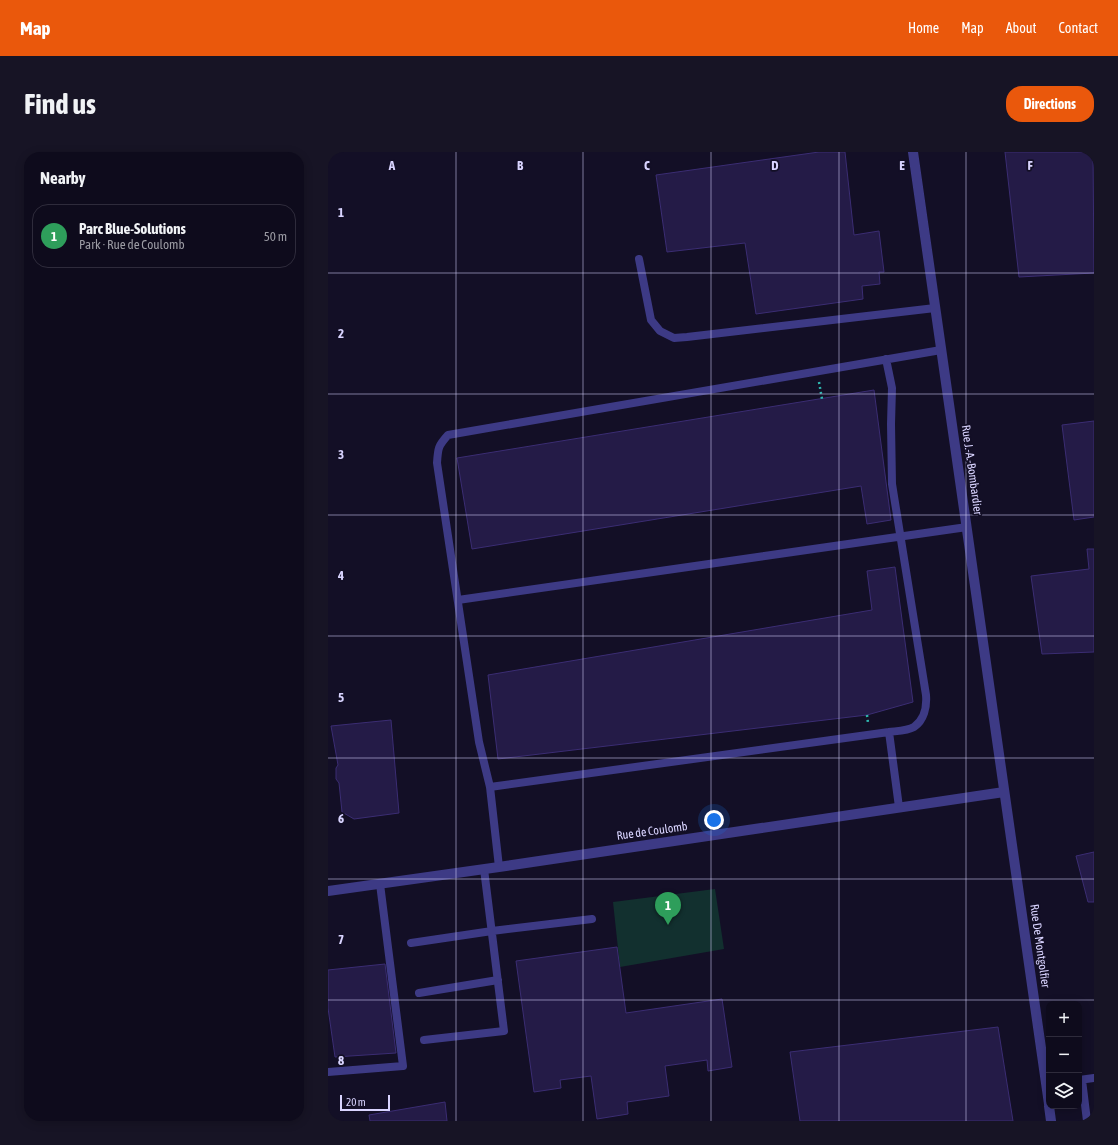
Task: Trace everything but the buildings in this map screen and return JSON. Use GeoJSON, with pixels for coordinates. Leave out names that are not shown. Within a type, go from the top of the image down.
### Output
{"type":"FeatureCollection","features":[{"type":"Feature","properties":{"kind":"street","name":"Rue J.-A.-Bombardier"},"geometry":{"type":"LineString","coordinates":[[913,152],[1004,792]]}},
{"type":"Feature","properties":{"kind":"street","name":"Rue de Coulomb"},"geometry":{"type":"LineString","coordinates":[[328,891],[1004,792]]}},
{"type":"Feature","properties":{"kind":"street","name":"Rue De Montgolfier"},"geometry":{"type":"LineString","coordinates":[[1004,792],[1046,1073]]}},
{"type":"Feature","properties":{"kind":"street","name":"Rue De Montgolfier"},"geometry":{"type":"LineString","coordinates":[[1050,1109],[1051,1121]]}},
{"type":"Feature","properties":{"kind":"lane"},"geometry":{"type":"LineString","coordinates":[[639,259],[651,320],[660,331],[674,338],[936,308]]}},
{"type":"Feature","properties":{"kind":"lane"},"geometry":{"type":"LineString","coordinates":[[499,867],[490,786],[479,742],[438,463],[439,445],[448,435],[941,350]]}},
{"type":"Feature","properties":{"kind":"lane"},"geometry":{"type":"LineString","coordinates":[[490,786],[889,732],[908,729],[920,720],[927,704],[892,484],[892,388],[886,360]]}},
{"type":"Feature","properties":{"kind":"lane"},"geometry":{"type":"LineString","coordinates":[[458,600],[967,526]]}},
{"type":"Feature","properties":{"kind":"lane"},"geometry":{"type":"LineString","coordinates":[[889,732],[899,807]]}},
{"type":"Feature","properties":{"kind":"lane"},"geometry":{"type":"LineString","coordinates":[[424,1040],[504,1031],[484,869]]}},
{"type":"Feature","properties":{"kind":"lane"},"geometry":{"type":"LineString","coordinates":[[328,1072],[403,1066],[380,884]]}},
{"type":"Feature","properties":{"kind":"lane"},"geometry":{"type":"LineString","coordinates":[[411,943],[492,931],[592,919]]}},
{"type":"Feature","properties":{"kind":"lane"},"geometry":{"type":"LineString","coordinates":[[419,993],[498,980]]}},
{"type":"Feature","properties":{"kind":"lane"},"geometry":{"type":"LineString","coordinates":[[1082,1080],[1094,1078]]}},
{"type":"Feature","properties":{"kind":"lane"},"geometry":{"type":"LineString","coordinates":[[1082,1092],[1087,1121]]}},
{"type":"Feature","properties":{"kind":"path"},"geometry":{"type":"LineString","coordinates":[[818,371],[822,399]]}},
{"type":"Feature","properties":{"kind":"green space"},"geometry":{"type":"Polygon","coordinates":[[[715,889],[724,949],[620,967],[613,902],[715,889]]]}},
{"type":"Feature","properties":{"kind":"place","name":"Parc Blue-Solutions"},"geometry":{"type":"Point","coordinates":[668,925]}}]}
